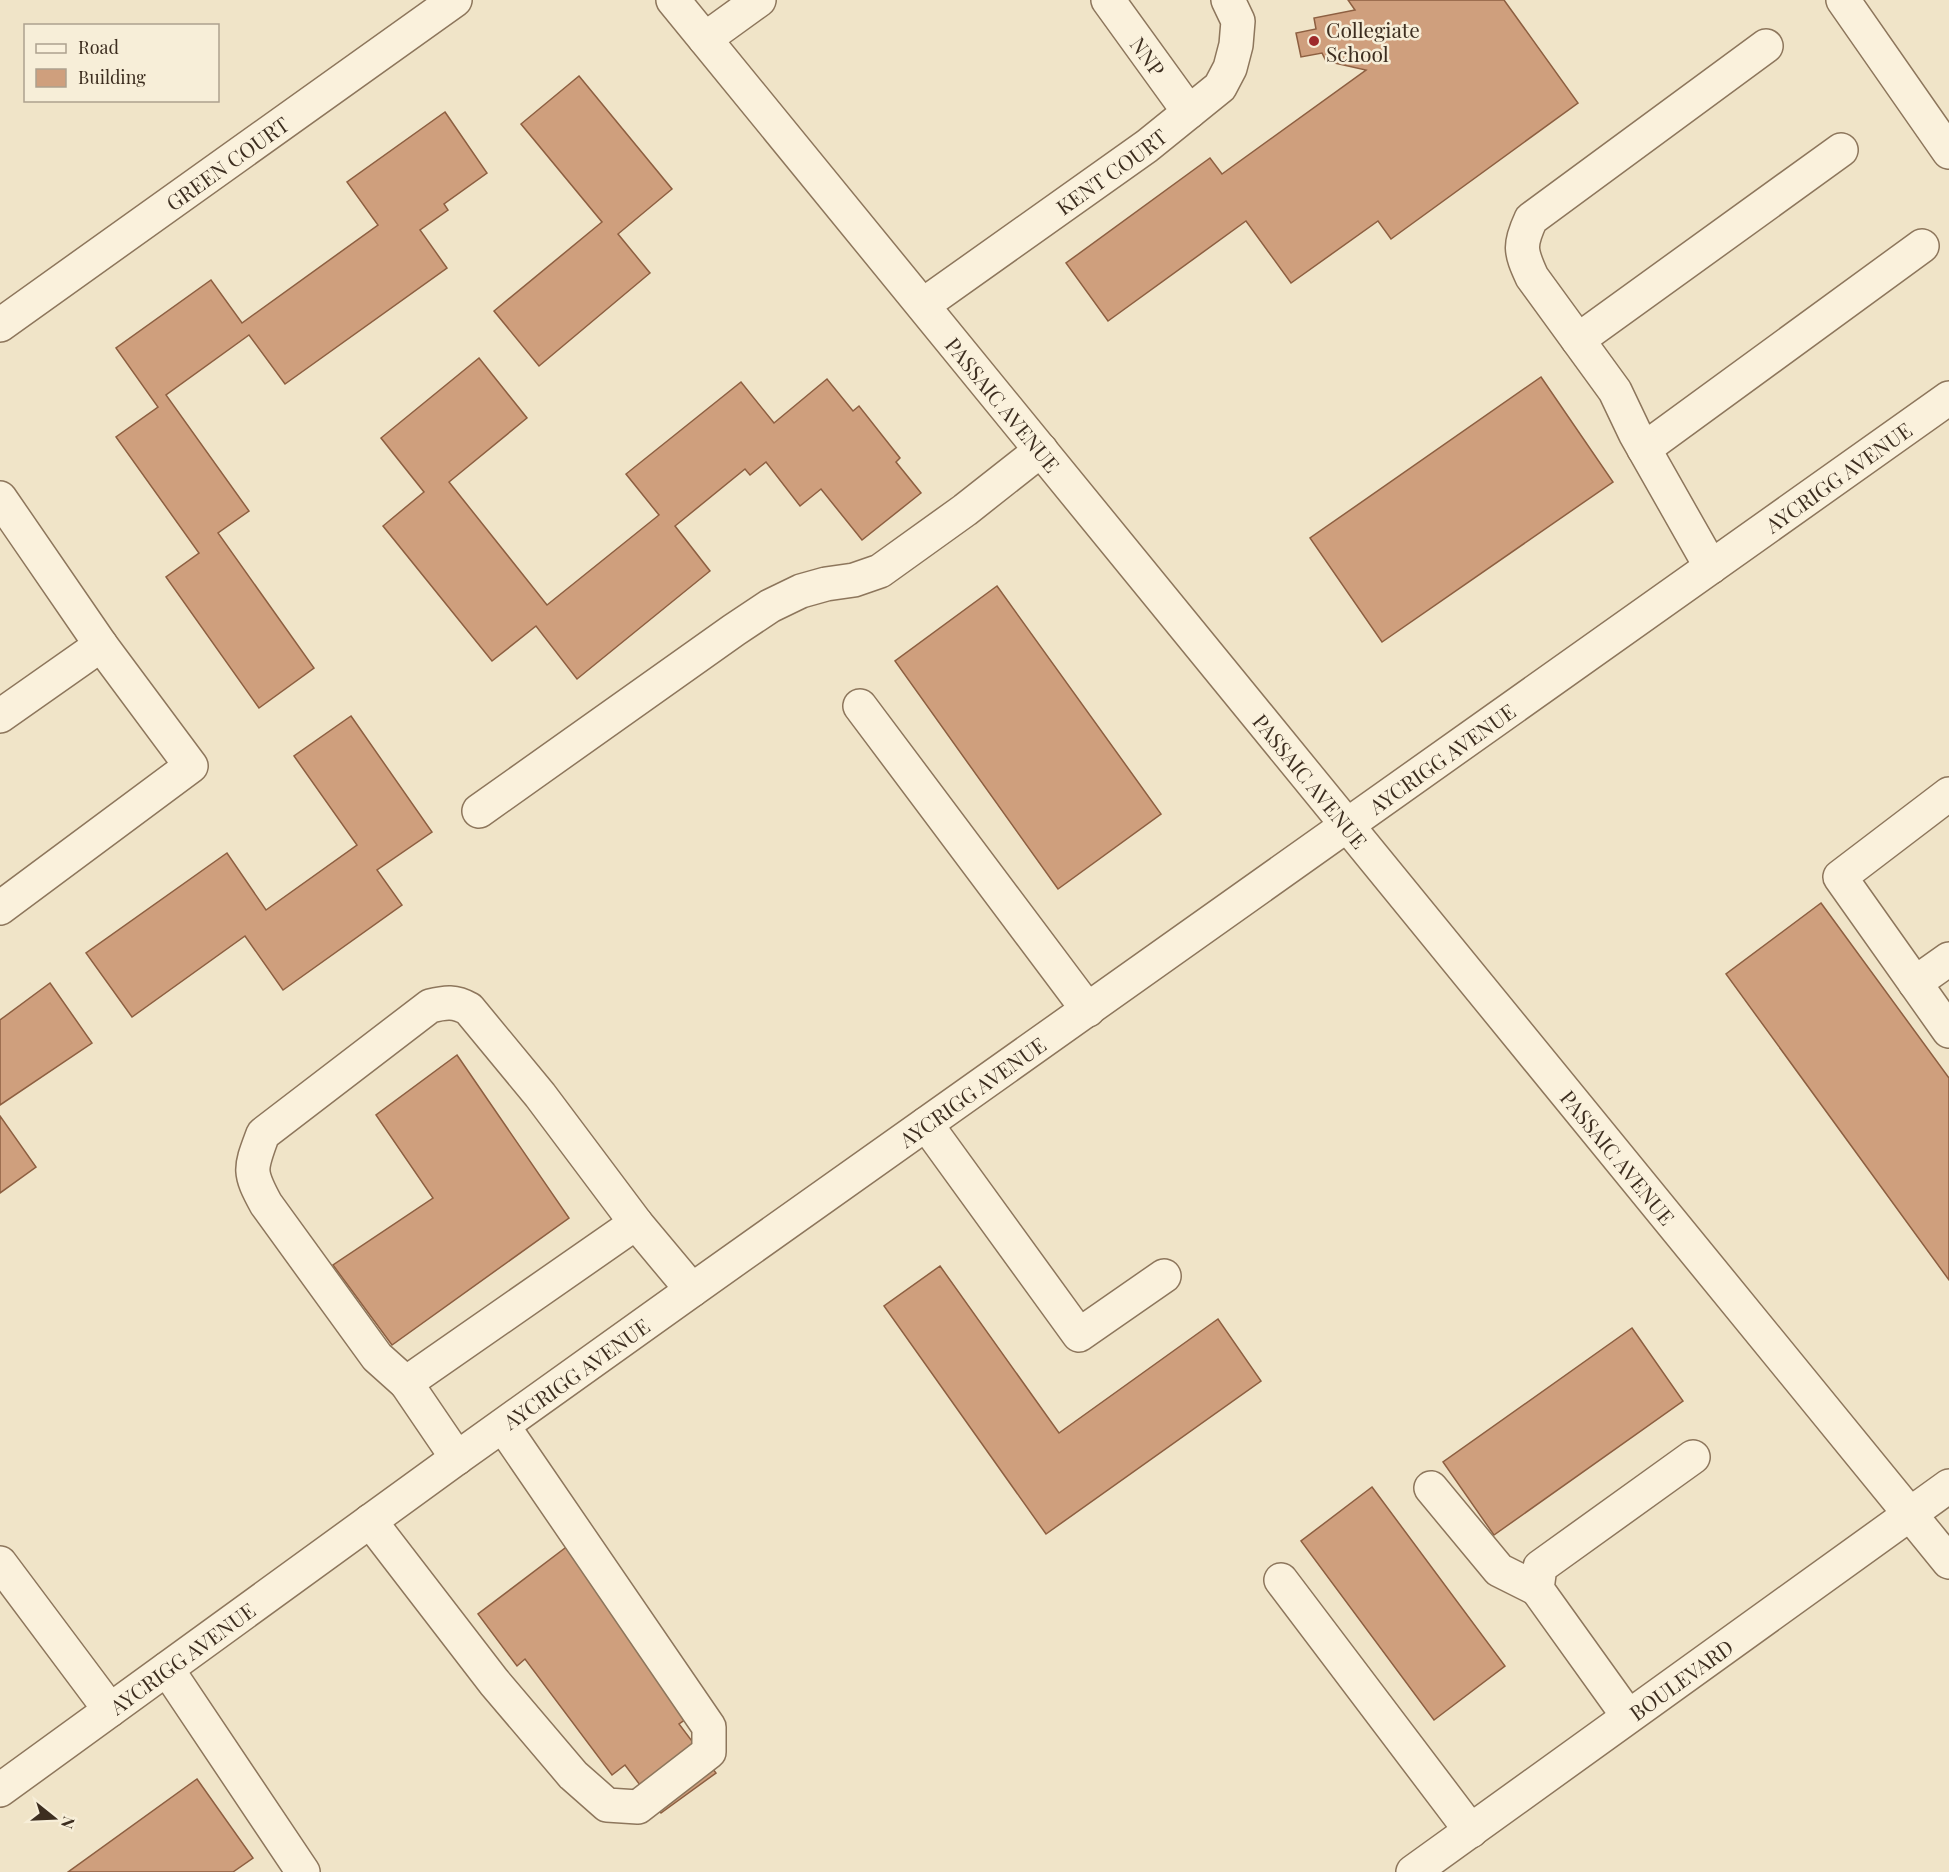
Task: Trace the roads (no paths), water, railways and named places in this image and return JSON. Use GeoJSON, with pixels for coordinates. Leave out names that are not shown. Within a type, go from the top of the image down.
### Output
{"type":"FeatureCollection","features":[{"type":"Feature","properties":{"kind":"street","name":"GREEN COURT"},"geometry":{"type":"LineString","coordinates":[[0,325],[455,0]]}},
{"type":"Feature","properties":{"kind":"street","name":"PASSAIC AVENUE"},"geometry":{"type":"LineString","coordinates":[[674,0],[1949,1562]]}},
{"type":"Feature","properties":{"kind":"street"},"geometry":{"type":"LineString","coordinates":[[705,39],[759,0]]}},
{"type":"Feature","properties":{"kind":"street","name":"NNP"},"geometry":{"type":"LineString","coordinates":[[1108,0],[1189,112]]}},
{"type":"Feature","properties":{"kind":"street","name":"KENT COURT"},"geometry":{"type":"LineString","coordinates":[[922,305],[1147,146],[1220,87],[1230,68],[1236,45],[1238,21],[1228,0]]}},
{"type":"Feature","properties":{"kind":"street"},"geometry":{"type":"LineString","coordinates":[[1843,0],[1949,152]]}},
{"type":"Feature","properties":{"kind":"street"},"geometry":{"type":"LineString","coordinates":[[1711,567],[1644,449],[1615,391],[1532,277],[1523,258],[1522,238],[1531,219],[1766,46]]}},
{"type":"Feature","properties":{"kind":"street"},"geometry":{"type":"LineString","coordinates":[[1578,340],[1841,150]]}},
{"type":"Feature","properties":{"kind":"street"},"geometry":{"type":"LineString","coordinates":[[1644,449],[1922,246]]}},
{"type":"Feature","properties":{"kind":"street","name":"AYCRIGG AVENUE"},"geometry":{"type":"LineString","coordinates":[[0,1790],[692,1290],[1949,398]]}},
{"type":"Feature","properties":{"kind":"street"},"geometry":{"type":"LineString","coordinates":[[479,811],[770,606],[801,591],[854,580],[880,570],[965,510],[1041,450]]}},
{"type":"Feature","properties":{"kind":"street"},"geometry":{"type":"LineString","coordinates":[[0,498],[101,645],[190,766],[0,908]]}},
{"type":"Feature","properties":{"kind":"street"},"geometry":{"type":"LineString","coordinates":[[0,716],[101,645]]}},
{"type":"Feature","properties":{"kind":"street"},"geometry":{"type":"LineString","coordinates":[[860,706],[1088,1010]]}},
{"type":"Feature","properties":{"kind":"street"},"geometry":{"type":"LineString","coordinates":[[1949,794],[1840,878],[1949,1031]]}},
{"type":"Feature","properties":{"kind":"street"},"geometry":{"type":"LineString","coordinates":[[1915,983],[1949,959]]}},
{"type":"Feature","properties":{"kind":"street"},"geometry":{"type":"LineString","coordinates":[[458,1458],[406,1383],[377,1357],[266,1204],[254,1183],[252,1167],[263,1134],[430,1006],[445,1002],[458,1002],[470,1009],[540,1095],[636,1223],[692,1290]]}},
{"type":"Feature","properties":{"kind":"street"},"geometry":{"type":"LineString","coordinates":[[926,1124],[1079,1335],[1164,1276]]}},
{"type":"Feature","properties":{"kind":"street"},"geometry":{"type":"LineString","coordinates":[[406,1383],[636,1223]]}},
{"type":"Feature","properties":{"kind":"street"},"geometry":{"type":"LineString","coordinates":[[370,1521],[494,1682],[573,1775],[607,1805],[638,1808],[709,1752],[709,1727],[503,1426]]}},
{"type":"Feature","properties":{"kind":"street"},"geometry":{"type":"LineString","coordinates":[[1537,1589],[1540,1567],[1693,1457]]}},
{"type":"Feature","properties":{"kind":"street","name":"BOULEVARD"},"geometry":{"type":"LineString","coordinates":[[1413,1872],[1949,1486]]}},
{"type":"Feature","properties":{"kind":"street"},"geometry":{"type":"LineString","coordinates":[[1431,1488],[1499,1570],[1537,1589],[1628,1716]]}},
{"type":"Feature","properties":{"kind":"street"},"geometry":{"type":"LineString","coordinates":[[0,1563],[110,1710]]}},
{"type":"Feature","properties":{"kind":"street"},"geometry":{"type":"LineString","coordinates":[[1281,1580],[1471,1831]]}},
{"type":"Feature","properties":{"kind":"street"},"geometry":{"type":"LineString","coordinates":[[167,1669],[303,1872]]}},
{"type":"Feature","properties":{"kind":"place","name":"Collegiate School"},"geometry":{"type":"Point","coordinates":[1314,41]}}]}
